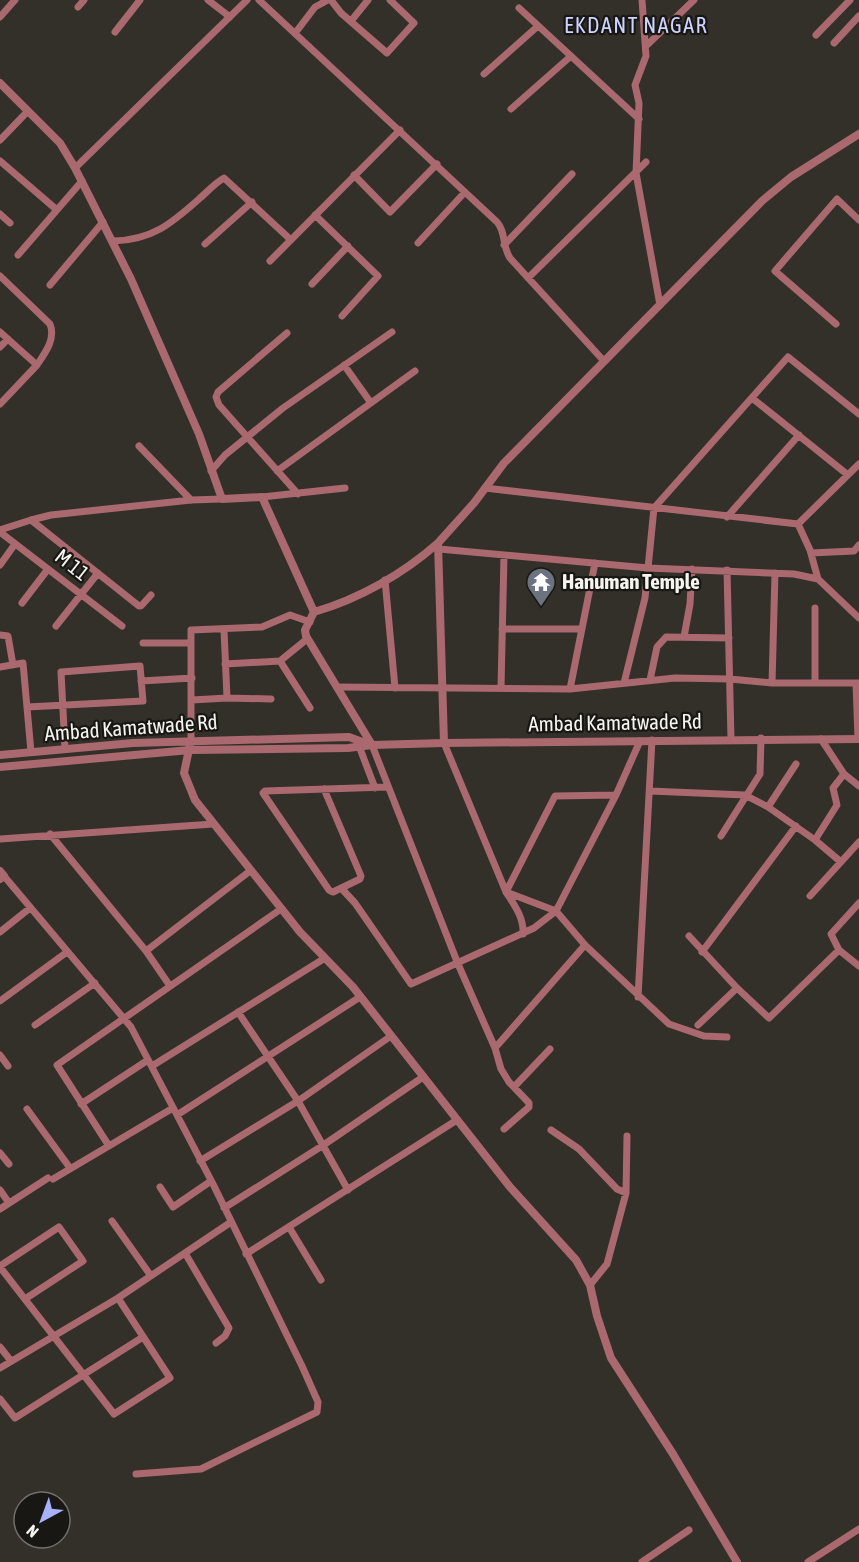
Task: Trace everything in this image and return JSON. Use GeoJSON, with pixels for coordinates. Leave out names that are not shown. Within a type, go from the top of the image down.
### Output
{"type":"FeatureCollection","features":[{"type":"Feature","properties":{"kind":"street"},"geometry":{"type":"LineString","coordinates":[[0,17],[15,0]]}},
{"type":"Feature","properties":{"kind":"street"},"geometry":{"type":"LineString","coordinates":[[78,7],[84,0]]}},
{"type":"Feature","properties":{"kind":"street"},"geometry":{"type":"LineString","coordinates":[[115,32],[140,0]]}},
{"type":"Feature","properties":{"kind":"street"},"geometry":{"type":"LineString","coordinates":[[208,0],[230,17]]}},
{"type":"Feature","properties":{"kind":"street"},"geometry":{"type":"LineString","coordinates":[[75,168],[248,0]]}},
{"type":"Feature","properties":{"kind":"street"},"geometry":{"type":"LineString","coordinates":[[259,0],[296,32],[502,227],[504,245],[510,258],[603,360]]}},
{"type":"Feature","properties":{"kind":"street"},"geometry":{"type":"LineString","coordinates":[[296,32],[315,7],[329,0],[389,53],[414,22],[390,0]]}},
{"type":"Feature","properties":{"kind":"street"},"geometry":{"type":"LineString","coordinates":[[351,21],[368,0]]}},
{"type":"Feature","properties":{"kind":"street"},"geometry":{"type":"LineString","coordinates":[[642,0],[646,46],[644,62],[635,85],[639,98],[636,172],[660,305]]}},
{"type":"Feature","properties":{"kind":"street"},"geometry":{"type":"LineString","coordinates":[[646,46],[694,0]]}},
{"type":"Feature","properties":{"kind":"street"},"geometry":{"type":"LineString","coordinates":[[816,34],[850,0]]}},
{"type":"Feature","properties":{"kind":"street"},"geometry":{"type":"LineString","coordinates":[[519,8],[639,119]]}},
{"type":"Feature","properties":{"kind":"street"},"geometry":{"type":"LineString","coordinates":[[834,43],[859,16]]}},
{"type":"Feature","properties":{"kind":"street"},"geometry":{"type":"LineString","coordinates":[[484,74],[538,26]]}},
{"type":"Feature","properties":{"kind":"street"},"geometry":{"type":"LineString","coordinates":[[511,109],[571,56]]}},
{"type":"Feature","properties":{"kind":"street"},"geometry":{"type":"LineString","coordinates":[[0,83],[60,143],[82,181],[113,241],[199,434],[222,499]]}},
{"type":"Feature","properties":{"kind":"street"},"geometry":{"type":"LineString","coordinates":[[0,141],[27,111]]}},
{"type":"Feature","properties":{"kind":"street"},"geometry":{"type":"LineString","coordinates":[[270,261],[400,130]]}},
{"type":"Feature","properties":{"kind":"street"},"geometry":{"type":"LineString","coordinates":[[314,612],[345,601],[385,580],[412,565],[438,546],[504,463],[603,360],[773,191],[859,134]]}},
{"type":"Feature","properties":{"kind":"street"},"geometry":{"type":"LineString","coordinates":[[0,161],[57,210]]}},
{"type":"Feature","properties":{"kind":"street"},"geometry":{"type":"LineString","coordinates":[[528,278],[646,162]]}},
{"type":"Feature","properties":{"kind":"street"},"geometry":{"type":"LineString","coordinates":[[354,175],[390,212],[436,164]]}},
{"type":"Feature","properties":{"kind":"street"},"geometry":{"type":"LineString","coordinates":[[504,245],[572,174]]}},
{"type":"Feature","properties":{"kind":"street"},"geometry":{"type":"LineString","coordinates":[[113,241],[130,240],[148,235],[170,225],[224,178],[291,240]]}},
{"type":"Feature","properties":{"kind":"street"},"geometry":{"type":"LineString","coordinates":[[18,255],[82,181]]}},
{"type":"Feature","properties":{"kind":"street"},"geometry":{"type":"LineString","coordinates":[[418,243],[465,192]]}},
{"type":"Feature","properties":{"kind":"street"},"geometry":{"type":"LineString","coordinates":[[836,324],[775,271],[837,199],[859,220]]}},
{"type":"Feature","properties":{"kind":"street"},"geometry":{"type":"LineString","coordinates":[[205,244],[252,202]]}},
{"type":"Feature","properties":{"kind":"street"},"geometry":{"type":"LineString","coordinates":[[0,214],[10,223]]}},
{"type":"Feature","properties":{"kind":"street"},"geometry":{"type":"LineString","coordinates":[[315,215],[378,276],[342,316]]}},
{"type":"Feature","properties":{"kind":"street"},"geometry":{"type":"LineString","coordinates":[[50,285],[103,222]]}},
{"type":"Feature","properties":{"kind":"street"},"geometry":{"type":"LineString","coordinates":[[312,284],[348,246]]}},
{"type":"Feature","properties":{"kind":"street"},"geometry":{"type":"LineString","coordinates":[[0,276],[52,328],[50,343],[37,365],[0,404]]}},
{"type":"Feature","properties":{"kind":"street"},"geometry":{"type":"LineString","coordinates":[[0,332],[37,365]]}},
{"type":"Feature","properties":{"kind":"street"},"geometry":{"type":"LineString","coordinates":[[211,471],[225,455],[305,392],[392,332]]}},
{"type":"Feature","properties":{"kind":"street"},"geometry":{"type":"LineString","coordinates":[[286,333],[217,395],[219,405],[297,494]]}},
{"type":"Feature","properties":{"kind":"street"},"geometry":{"type":"LineString","coordinates":[[0,347],[8,339]]}},
{"type":"Feature","properties":{"kind":"street"},"geometry":{"type":"LineString","coordinates":[[624,683],[645,598],[654,508],[788,357],[859,414]]}},
{"type":"Feature","properties":{"kind":"street"},"geometry":{"type":"LineString","coordinates":[[344,365],[371,403]]}},
{"type":"Feature","properties":{"kind":"street"},"geometry":{"type":"LineString","coordinates":[[277,471],[415,371]]}},
{"type":"Feature","properties":{"kind":"street"},"geometry":{"type":"LineString","coordinates":[[752,398],[848,475]]}},
{"type":"Feature","properties":{"kind":"street"},"geometry":{"type":"LineString","coordinates":[[727,517],[799,435]]}},
{"type":"Feature","properties":{"kind":"street"},"geometry":{"type":"LineString","coordinates":[[139,446],[191,500]]}},
{"type":"Feature","properties":{"kind":"street"},"geometry":{"type":"LineString","coordinates":[[798,524],[859,464]]}},
{"type":"Feature","properties":{"kind":"street"},"geometry":{"type":"LineString","coordinates":[[0,531],[51,515],[191,500],[262,497],[345,488]]}},
{"type":"Feature","properties":{"kind":"street"},"geometry":{"type":"LineString","coordinates":[[484,488],[798,524]]}},
{"type":"Feature","properties":{"kind":"street"},"geometry":{"type":"LineString","coordinates":[[262,497],[314,612],[306,630],[308,639],[372,745],[458,964],[495,1048],[501,1069],[529,1105],[504,1129]]}},
{"type":"Feature","properties":{"kind":"street"},"geometry":{"type":"LineString","coordinates":[[31,520],[140,607],[151,595]]}},
{"type":"Feature","properties":{"kind":"street"},"geometry":{"type":"LineString","coordinates":[[798,524],[811,553],[818,579],[859,618]]}},
{"type":"Feature","properties":{"kind":"street","name":"M 11"},"geometry":{"type":"LineString","coordinates":[[0,531],[122,626]]}},
{"type":"Feature","properties":{"kind":"street"},"geometry":{"type":"LineString","coordinates":[[0,565],[15,544]]}},
{"type":"Feature","properties":{"kind":"street"},"geometry":{"type":"LineString","coordinates":[[811,553],[854,551],[859,545]]}},
{"type":"Feature","properties":{"kind":"street"},"geometry":{"type":"LineString","coordinates":[[438,546],[504,555],[648,568],[775,573],[818,579]]}},
{"type":"Feature","properties":{"kind":"street"},"geometry":{"type":"LineString","coordinates":[[438,546],[444,743],[506,892],[524,926],[523,934]]}},
{"type":"Feature","properties":{"kind":"street"},"geometry":{"type":"LineString","coordinates":[[501,688],[504,555]]}},
{"type":"Feature","properties":{"kind":"street"},"geometry":{"type":"LineString","coordinates":[[570,689],[595,563]]}},
{"type":"Feature","properties":{"kind":"street"},"geometry":{"type":"LineString","coordinates":[[22,603],[48,569]]}},
{"type":"Feature","properties":{"kind":"street"},"geometry":{"type":"LineString","coordinates":[[684,637],[690,604],[692,569]]}},
{"type":"Feature","properties":{"kind":"street"},"geometry":{"type":"LineString","coordinates":[[727,570],[731,739]]}},
{"type":"Feature","properties":{"kind":"street"},"geometry":{"type":"LineString","coordinates":[[56,627],[98,573]]}},
{"type":"Feature","properties":{"kind":"street"},"geometry":{"type":"LineString","coordinates":[[772,683],[775,573]]}},
{"type":"Feature","properties":{"kind":"street"},"geometry":{"type":"LineString","coordinates":[[385,580],[395,688]]}},
{"type":"Feature","properties":{"kind":"street"},"geometry":{"type":"LineString","coordinates":[[815,608],[815,683]]}},
{"type":"Feature","properties":{"kind":"street"},"geometry":{"type":"LineString","coordinates":[[310,622],[290,615],[262,627],[191,630],[191,740],[184,773],[195,800],[281,909],[360,997],[510,1187],[576,1260],[590,1285],[597,1316],[612,1358],[673,1454],[737,1562]]}},
{"type":"Feature","properties":{"kind":"street"},"geometry":{"type":"LineString","coordinates":[[502,629],[582,629]]}},
{"type":"Feature","properties":{"kind":"street"},"geometry":{"type":"LineString","coordinates":[[224,630],[227,698]]}},
{"type":"Feature","properties":{"kind":"street"},"geometry":{"type":"LineString","coordinates":[[0,635],[8,636],[12,665]]}},
{"type":"Feature","properties":{"kind":"street"},"geometry":{"type":"LineString","coordinates":[[650,680],[657,647],[666,637],[729,638]]}},
{"type":"Feature","properties":{"kind":"street"},"geometry":{"type":"LineString","coordinates":[[225,664],[280,661],[308,639]]}},
{"type":"Feature","properties":{"kind":"street"},"geometry":{"type":"LineString","coordinates":[[143,643],[191,643]]}},
{"type":"Feature","properties":{"kind":"street"},"geometry":{"type":"LineString","coordinates":[[280,661],[309,708]]}},
{"type":"Feature","properties":{"kind":"street"},"geometry":{"type":"LineString","coordinates":[[0,667],[23,663],[31,753]]}},
{"type":"Feature","properties":{"kind":"street"},"geometry":{"type":"LineString","coordinates":[[27,707],[63,704],[143,701],[140,666],[61,672],[63,704],[65,749]]}},
{"type":"Feature","properties":{"kind":"street"},"geometry":{"type":"LineString","coordinates":[[141,681],[192,678]]}},
{"type":"Feature","properties":{"kind":"street"},"geometry":{"type":"LineString","coordinates":[[337,687],[570,689],[675,678],[730,679],[772,683],[858,683],[858,739]]}},
{"type":"Feature","properties":{"kind":"street"},"geometry":{"type":"LineString","coordinates":[[192,700],[271,699]]}},
{"type":"Feature","properties":{"kind":"street","name":"Ambad Kamatwade Rd"},"geometry":{"type":"LineString","coordinates":[[0,755],[191,740],[349,737],[372,745]]}},
{"type":"Feature","properties":{"kind":"street"},"geometry":{"type":"LineString","coordinates":[[721,836],[760,774],[760,738]]}},
{"type":"Feature","properties":{"kind":"street","name":"Ambad Kamatwade Rd"},"geometry":{"type":"LineString","coordinates":[[0,766],[190,750],[444,743],[760,738],[858,739]]}},
{"type":"Feature","properties":{"kind":"street"},"geometry":{"type":"LineString","coordinates":[[821,739],[844,774],[859,786]]}},
{"type":"Feature","properties":{"kind":"street"},"geometry":{"type":"LineString","coordinates":[[638,997],[652,740]]}},
{"type":"Feature","properties":{"kind":"street"},"geometry":{"type":"LineString","coordinates":[[341,888],[355,903],[411,984],[523,934],[541,924],[556,911],[616,795],[640,741]]}},
{"type":"Feature","properties":{"kind":"street"},"geometry":{"type":"LineString","coordinates":[[359,746],[375,788]]}},
{"type":"Feature","properties":{"kind":"street"},"geometry":{"type":"LineString","coordinates":[[768,807],[796,764]]}},
{"type":"Feature","properties":{"kind":"street"},"geometry":{"type":"LineString","coordinates":[[815,840],[837,805],[833,788],[844,774]]}},
{"type":"Feature","properties":{"kind":"street"},"geometry":{"type":"LineString","coordinates":[[324,789],[361,876],[360,879],[333,892],[329,890],[263,793],[265,791],[324,789],[375,788],[387,787]]}},
{"type":"Feature","properties":{"kind":"street"},"geometry":{"type":"LineString","coordinates":[[650,791],[745,795],[796,826],[841,862]]}},
{"type":"Feature","properties":{"kind":"street"},"geometry":{"type":"LineString","coordinates":[[506,892],[555,796],[616,795]]}},
{"type":"Feature","properties":{"kind":"street"},"geometry":{"type":"LineString","coordinates":[[0,838],[213,824]]}},
{"type":"Feature","properties":{"kind":"street"},"geometry":{"type":"LineString","coordinates":[[702,952],[796,826]]}},
{"type":"Feature","properties":{"kind":"street"},"geometry":{"type":"LineString","coordinates":[[50,834],[146,951],[170,986]]}},
{"type":"Feature","properties":{"kind":"street"},"geometry":{"type":"LineString","coordinates":[[810,896],[859,842]]}},
{"type":"Feature","properties":{"kind":"street"},"geometry":{"type":"LineString","coordinates":[[146,951],[250,871]]}},
{"type":"Feature","properties":{"kind":"street"},"geometry":{"type":"LineString","coordinates":[[1,875],[131,1027],[211,1181],[318,1402],[316,1412],[201,1469],[136,1474]]}},
{"type":"Feature","properties":{"kind":"street"},"geometry":{"type":"LineString","coordinates":[[506,892],[556,911],[585,945],[669,1024],[704,1036],[727,1037]]}},
{"type":"Feature","properties":{"kind":"street"},"geometry":{"type":"LineString","coordinates":[[859,903],[831,934],[840,950],[859,966]]}},
{"type":"Feature","properties":{"kind":"street"},"geometry":{"type":"LineString","coordinates":[[0,932],[30,908]]}},
{"type":"Feature","properties":{"kind":"street"},"geometry":{"type":"LineString","coordinates":[[109,1146],[57,1065],[281,909]]}},
{"type":"Feature","properties":{"kind":"street"},"geometry":{"type":"LineString","coordinates":[[689,936],[737,988],[769,1018],[840,950]]}},
{"type":"Feature","properties":{"kind":"street"},"geometry":{"type":"LineString","coordinates":[[495,1048],[585,945]]}},
{"type":"Feature","properties":{"kind":"street"},"geometry":{"type":"LineString","coordinates":[[1,999],[67,952]]}},
{"type":"Feature","properties":{"kind":"street"},"geometry":{"type":"LineString","coordinates":[[81,1104],[325,958]]}},
{"type":"Feature","properties":{"kind":"street"},"geometry":{"type":"LineString","coordinates":[[35,1025],[94,984]]}},
{"type":"Feature","properties":{"kind":"street"},"geometry":{"type":"LineString","coordinates":[[698,1025],[737,988]]}},
{"type":"Feature","properties":{"kind":"street"},"geometry":{"type":"LineString","coordinates":[[0,1209],[51,1178],[175,1112],[360,997]]}},
{"type":"Feature","properties":{"kind":"street"},"geometry":{"type":"LineString","coordinates":[[238,1012],[298,1101],[348,1190]]}},
{"type":"Feature","properties":{"kind":"street"},"geometry":{"type":"LineString","coordinates":[[200,1161],[298,1101],[391,1036]]}},
{"type":"Feature","properties":{"kind":"street"},"geometry":{"type":"LineString","coordinates":[[514,1087],[550,1049]]}},
{"type":"Feature","properties":{"kind":"street"},"geometry":{"type":"LineString","coordinates":[[0,1055],[8,1066]]}},
{"type":"Feature","properties":{"kind":"street"},"geometry":{"type":"LineString","coordinates":[[224,1208],[322,1146],[423,1077]]}},
{"type":"Feature","properties":{"kind":"street"},"geometry":{"type":"LineString","coordinates":[[27,1109],[70,1168]]}},
{"type":"Feature","properties":{"kind":"street"},"geometry":{"type":"LineString","coordinates":[[246,1254],[458,1120]]}},
{"type":"Feature","properties":{"kind":"street"},"geometry":{"type":"LineString","coordinates":[[551,1130],[579,1149],[617,1189],[626,1193]]}},
{"type":"Feature","properties":{"kind":"street"},"geometry":{"type":"LineString","coordinates":[[590,1285],[607,1264],[626,1193],[627,1136]]}},
{"type":"Feature","properties":{"kind":"street"},"geometry":{"type":"LineString","coordinates":[[0,1153],[9,1164]]}},
{"type":"Feature","properties":{"kind":"street"},"geometry":{"type":"LineString","coordinates":[[159,1186],[173,1207],[211,1181]]}},
{"type":"Feature","properties":{"kind":"street"},"geometry":{"type":"LineString","coordinates":[[0,1190],[9,1203]]}},
{"type":"Feature","properties":{"kind":"street"},"geometry":{"type":"LineString","coordinates":[[112,1221],[151,1276]]}},
{"type":"Feature","properties":{"kind":"street"},"geometry":{"type":"LineString","coordinates":[[0,1368],[118,1298],[231,1222]]}},
{"type":"Feature","properties":{"kind":"street"},"geometry":{"type":"LineString","coordinates":[[25,1299],[82,1260],[59,1227],[0,1266],[25,1299],[114,1414],[170,1378],[118,1298]]}},
{"type":"Feature","properties":{"kind":"street"},"geometry":{"type":"LineString","coordinates":[[289,1227],[321,1280]]}},
{"type":"Feature","properties":{"kind":"street"},"geometry":{"type":"LineString","coordinates":[[185,1253],[229,1328],[225,1336],[216,1343]]}},
{"type":"Feature","properties":{"kind":"street"},"geometry":{"type":"LineString","coordinates":[[0,1399],[15,1418],[143,1337]]}},
{"type":"Feature","properties":{"kind":"street"},"geometry":{"type":"LineString","coordinates":[[0,1347],[10,1361]]}},
{"type":"Feature","properties":{"kind":"street"},"geometry":{"type":"LineString","coordinates":[[808,1562],[859,1529]]}},
{"type":"Feature","properties":{"kind":"street"},"geometry":{"type":"LineString","coordinates":[[642,1562],[689,1530]]}},
{"type":"Feature","properties":{"kind":"place","name":"Hanuman Temple"},"geometry":{"type":"Point","coordinates":[541,608]}},
{"type":"Feature","properties":{"kind":"district","name":"EKDANT NAGAR"},"geometry":{"type":"Point","coordinates":[636,25]}}]}
